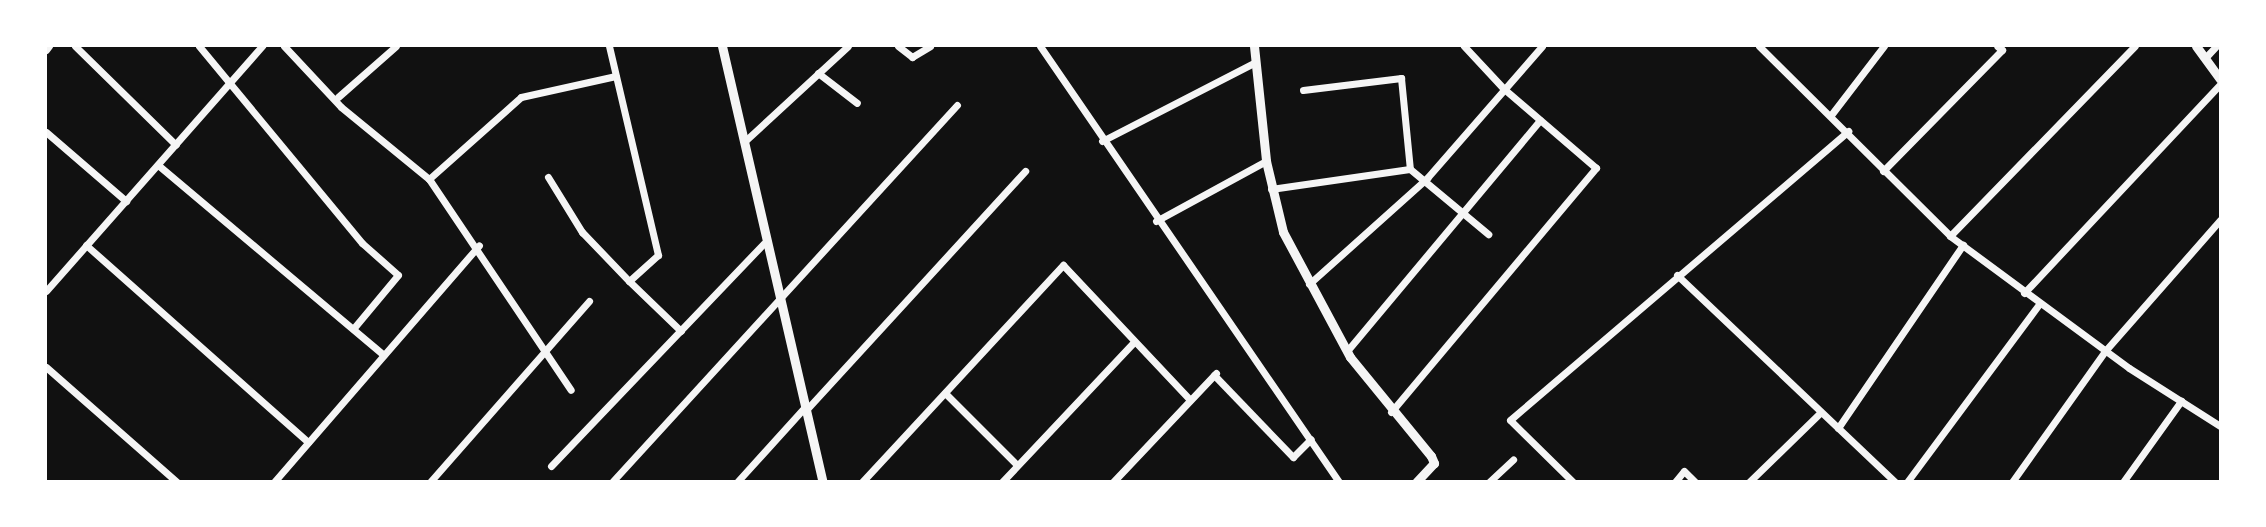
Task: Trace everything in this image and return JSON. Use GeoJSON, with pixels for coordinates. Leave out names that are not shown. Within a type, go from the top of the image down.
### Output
{"type":"FeatureCollection","features":[{"type":"Feature","properties":{"kind":"street"},"geometry":{"type":"LineString","coordinates":[[46,50],[49,46]]}},
{"type":"Feature","properties":{"kind":"street"},"geometry":{"type":"LineString","coordinates":[[75,46],[176,145]]}},
{"type":"Feature","properties":{"kind":"street"},"geometry":{"type":"LineString","coordinates":[[199,46],[362,243],[398,275],[353,329]]}},
{"type":"Feature","properties":{"kind":"street"},"geometry":{"type":"LineString","coordinates":[[46,291],[262,46]]}},
{"type":"Feature","properties":{"kind":"street"},"geometry":{"type":"LineString","coordinates":[[284,46],[429,179],[479,245],[571,390]]}},
{"type":"Feature","properties":{"kind":"street"},"geometry":{"type":"LineString","coordinates":[[338,97],[396,46]]}},
{"type":"Feature","properties":{"kind":"street"},"geometry":{"type":"LineString","coordinates":[[608,46],[658,255],[629,281]]}},
{"type":"Feature","properties":{"kind":"street"},"geometry":{"type":"LineString","coordinates":[[722,46],[746,141],[764,243],[807,407],[823,481]]}},
{"type":"Feature","properties":{"kind":"street"},"geometry":{"type":"LineString","coordinates":[[746,141],[848,46]]}},
{"type":"Feature","properties":{"kind":"street"},"geometry":{"type":"LineString","coordinates":[[898,46],[912,57],[930,46]]}},
{"type":"Feature","properties":{"kind":"street"},"geometry":{"type":"LineString","coordinates":[[1040,46],[1156,221],[1339,481]]}},
{"type":"Feature","properties":{"kind":"street"},"geometry":{"type":"LineString","coordinates":[[1254,46],[1271,189],[1309,284],[1347,351],[1391,412],[1434,463],[1416,481]]}},
{"type":"Feature","properties":{"kind":"street"},"geometry":{"type":"LineString","coordinates":[[1391,412],[1596,168],[1504,89],[1464,46]]}},
{"type":"Feature","properties":{"kind":"street"},"geometry":{"type":"LineString","coordinates":[[1309,284],[1427,178],[1542,46]]}},
{"type":"Feature","properties":{"kind":"street"},"geometry":{"type":"LineString","coordinates":[[1761,46],[1950,236],[2105,351],[2221,426]]}},
{"type":"Feature","properties":{"kind":"street"},"geometry":{"type":"LineString","coordinates":[[1831,115],[1884,46]]}},
{"type":"Feature","properties":{"kind":"street"},"geometry":{"type":"LineString","coordinates":[[1883,171],[2002,50],[1997,46]]}},
{"type":"Feature","properties":{"kind":"street"},"geometry":{"type":"LineString","coordinates":[[1950,236],[2135,46]]}},
{"type":"Feature","properties":{"kind":"street"},"geometry":{"type":"LineString","coordinates":[[2024,293],[2221,82],[2196,46]]}},
{"type":"Feature","properties":{"kind":"street"},"geometry":{"type":"LineString","coordinates":[[2205,58],[2216,46]]}},
{"type":"Feature","properties":{"kind":"street"},"geometry":{"type":"LineString","coordinates":[[1102,141],[1256,62]]}},
{"type":"Feature","properties":{"kind":"street"},"geometry":{"type":"LineString","coordinates":[[818,73],[857,103]]}},
{"type":"Feature","properties":{"kind":"street"},"geometry":{"type":"LineString","coordinates":[[429,179],[520,97],[616,76]]}},
{"type":"Feature","properties":{"kind":"street"},"geometry":{"type":"LineString","coordinates":[[1303,90],[1401,78],[1410,169]]}},
{"type":"Feature","properties":{"kind":"street"},"geometry":{"type":"LineString","coordinates":[[612,481],[957,106]]}},
{"type":"Feature","properties":{"kind":"street"},"geometry":{"type":"LineString","coordinates":[[1347,351],[1540,120]]}},
{"type":"Feature","properties":{"kind":"street"},"geometry":{"type":"LineString","coordinates":[[1573,481],[1510,420],[1848,131]]}},
{"type":"Feature","properties":{"kind":"street"},"geometry":{"type":"LineString","coordinates":[[46,132],[126,201]]}},
{"type":"Feature","properties":{"kind":"street"},"geometry":{"type":"LineString","coordinates":[[1156,221],[1266,161]]}},
{"type":"Feature","properties":{"kind":"street"},"geometry":{"type":"LineString","coordinates":[[158,165],[384,355]]}},
{"type":"Feature","properties":{"kind":"street"},"geometry":{"type":"LineString","coordinates":[[1271,189],[1410,169],[1427,178],[1488,234]]}},
{"type":"Feature","properties":{"kind":"street"},"geometry":{"type":"LineString","coordinates":[[737,481],[1025,171]]}},
{"type":"Feature","properties":{"kind":"street"},"geometry":{"type":"LineString","coordinates":[[548,177],[582,232],[681,331]]}},
{"type":"Feature","properties":{"kind":"street"},"geometry":{"type":"LineString","coordinates":[[2012,481],[2105,351],[2221,220]]}},
{"type":"Feature","properties":{"kind":"street"},"geometry":{"type":"LineString","coordinates":[[551,466],[764,243]]}},
{"type":"Feature","properties":{"kind":"street"},"geometry":{"type":"LineString","coordinates":[[86,245],[308,442]]}},
{"type":"Feature","properties":{"kind":"street"},"geometry":{"type":"LineString","coordinates":[[274,481],[479,245]]}},
{"type":"Feature","properties":{"kind":"street"},"geometry":{"type":"LineString","coordinates":[[1838,428],[1963,245]]}},
{"type":"Feature","properties":{"kind":"street"},"geometry":{"type":"LineString","coordinates":[[862,481],[1063,265],[1189,400]]}},
{"type":"Feature","properties":{"kind":"street"},"geometry":{"type":"LineString","coordinates":[[1677,275],[1895,481]]}},
{"type":"Feature","properties":{"kind":"street"},"geometry":{"type":"LineString","coordinates":[[430,481],[589,301]]}},
{"type":"Feature","properties":{"kind":"street"},"geometry":{"type":"LineString","coordinates":[[1907,481],[2039,304]]}},
{"type":"Feature","properties":{"kind":"street"},"geometry":{"type":"LineString","coordinates":[[1002,481],[1134,342]]}},
{"type":"Feature","properties":{"kind":"street"},"geometry":{"type":"LineString","coordinates":[[46,367],[177,481]]}},
{"type":"Feature","properties":{"kind":"street"},"geometry":{"type":"LineString","coordinates":[[1113,481],[1215,374],[1293,457],[1311,439]]}},
{"type":"Feature","properties":{"kind":"street"},"geometry":{"type":"LineString","coordinates":[[944,393],[1017,465]]}},
{"type":"Feature","properties":{"kind":"street"},"geometry":{"type":"LineString","coordinates":[[2123,481],[2181,401]]}},
{"type":"Feature","properties":{"kind":"street"},"geometry":{"type":"LineString","coordinates":[[1749,481],[1821,412]]}},
{"type":"Feature","properties":{"kind":"street"},"geometry":{"type":"LineString","coordinates":[[1489,481],[1514,460]]}},
{"type":"Feature","properties":{"kind":"street"},"geometry":{"type":"LineString","coordinates":[[1675,481],[1684,471],[1695,481]]}}]}
